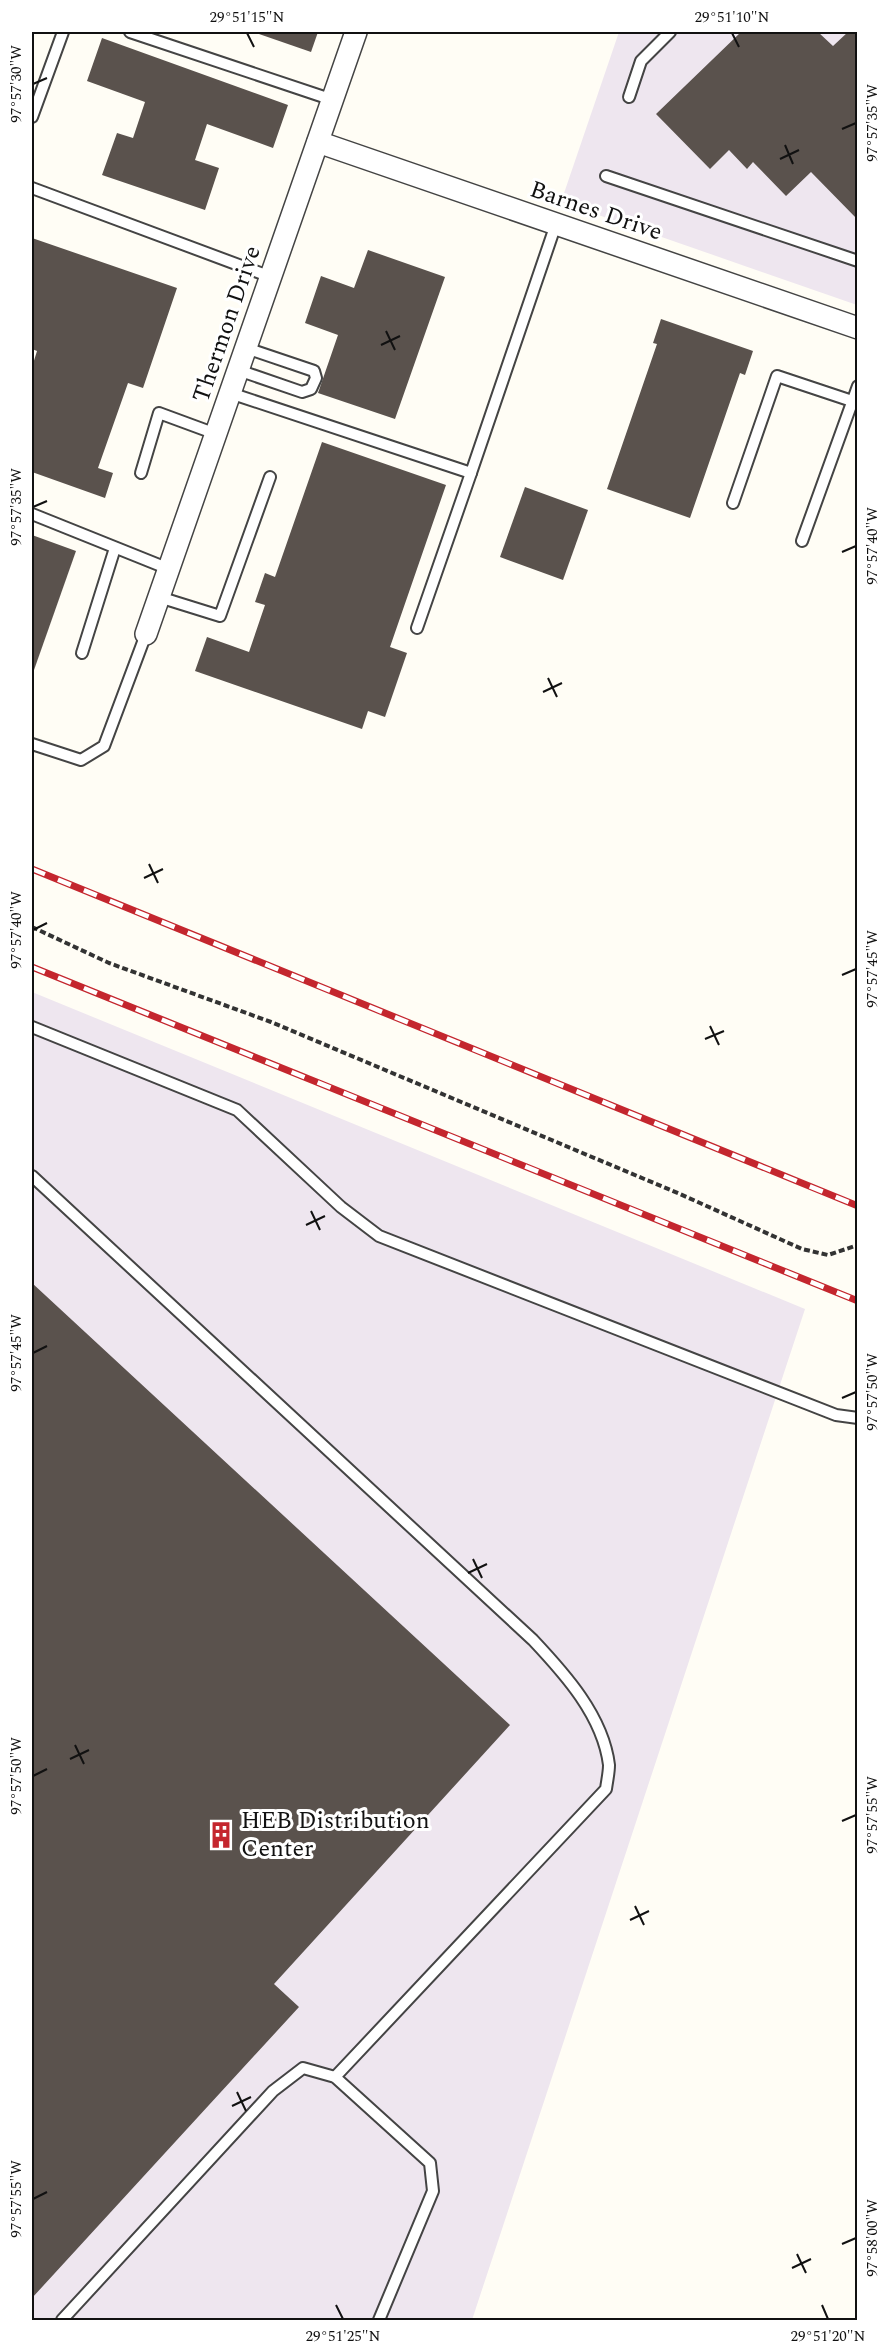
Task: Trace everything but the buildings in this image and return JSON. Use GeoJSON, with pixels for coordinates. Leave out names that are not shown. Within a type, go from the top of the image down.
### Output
{"type":"FeatureCollection","features":[{"type":"Feature","properties":{"kind":"street","name":"Thermon Drive"},"geometry":{"type":"LineString","coordinates":[[146,634],[356,32]]}},
{"type":"Feature","properties":{"kind":"street","name":"Barnes Drive"},"geometry":{"type":"LineString","coordinates":[[318,142],[858,328]]}},
{"type":"Feature","properties":{"kind":"lane"},"geometry":{"type":"LineString","coordinates":[[32,117],[63,32]]}},
{"type":"Feature","properties":{"kind":"lane"},"geometry":{"type":"LineString","coordinates":[[130,32],[333,100]]}},
{"type":"Feature","properties":{"kind":"lane"},"geometry":{"type":"LineString","coordinates":[[629,97],[641,61],[670,32]]}},
{"type":"Feature","properties":{"kind":"lane"},"geometry":{"type":"LineString","coordinates":[[606,176],[858,261]]}},
{"type":"Feature","properties":{"kind":"lane"},"geometry":{"type":"LineString","coordinates":[[32,188],[270,277]]}},
{"type":"Feature","properties":{"kind":"lane"},"geometry":{"type":"LineString","coordinates":[[417,627],[556,224]]}},
{"type":"Feature","properties":{"kind":"lane"},"geometry":{"type":"LineString","coordinates":[[238,370],[302,392],[311,389],[316,378],[314,371],[246,348]]}},
{"type":"Feature","properties":{"kind":"lane"},"geometry":{"type":"LineString","coordinates":[[733,503],[777,376],[852,401]]}},
{"type":"Feature","properties":{"kind":"lane"},"geometry":{"type":"LineString","coordinates":[[802,541],[858,386]]}},
{"type":"Feature","properties":{"kind":"lane"},"geometry":{"type":"LineString","coordinates":[[230,393],[471,473]]}},
{"type":"Feature","properties":{"kind":"lane"},"geometry":{"type":"LineString","coordinates":[[141,473],[159,413],[216,434]]}},
{"type":"Feature","properties":{"kind":"lane"},"geometry":{"type":"LineString","coordinates":[[159,597],[220,616],[270,477]]}},
{"type":"Feature","properties":{"kind":"lane"},"geometry":{"type":"LineString","coordinates":[[32,514],[169,569]]}},
{"type":"Feature","properties":{"kind":"lane"},"geometry":{"type":"LineString","coordinates":[[82,653],[116,548]]}},
{"type":"Feature","properties":{"kind":"lane"},"geometry":{"type":"LineString","coordinates":[[32,744],[81,760],[104,746],[146,634]]}},
{"type":"Feature","properties":{"kind":"lane"},"geometry":{"type":"LineString","coordinates":[[32,1028],[237,1110],[341,1207],[379,1236],[836,1415],[858,1418]]}},
{"type":"Feature","properties":{"kind":"lane"},"geometry":{"type":"LineString","coordinates":[[32,1176],[533,1640],[570,1679],[598,1730],[609,1766],[606,1788],[334,2077]]}},
{"type":"Feature","properties":{"kind":"lane"},"geometry":{"type":"LineString","coordinates":[[62,2320],[273,2091],[303,2068],[334,2077],[430,2163],[433,2191],[379,2320]]}},
{"type":"Feature","properties":{"kind":"path"},"geometry":{"type":"LineString","coordinates":[[32,927],[109,963],[271,1022],[680,1194],[802,1249],[828,1255],[858,1245]]}},
{"type":"Feature","properties":{"kind":"shaded area"},"geometry":{"type":"Polygon","coordinates":[[[619,32],[857,32],[857,305],[561,202],[619,32]]]}},
{"type":"Feature","properties":{"kind":"shaded area"},"geometry":{"type":"Polygon","coordinates":[[[32,992],[805,1309],[472,2320],[32,2320],[32,992]]]}},
{"type":"Feature","properties":{"kind":"railway"},"geometry":{"type":"LineString","coordinates":[[32,869],[858,1206]]}},
{"type":"Feature","properties":{"kind":"railway"},"geometry":{"type":"LineString","coordinates":[[32,967],[858,1301]]}},
{"type":"Feature","properties":{"kind":"place","name":"HEB Distribution Center"},"geometry":{"type":"Point","coordinates":[221,1835]}}]}
